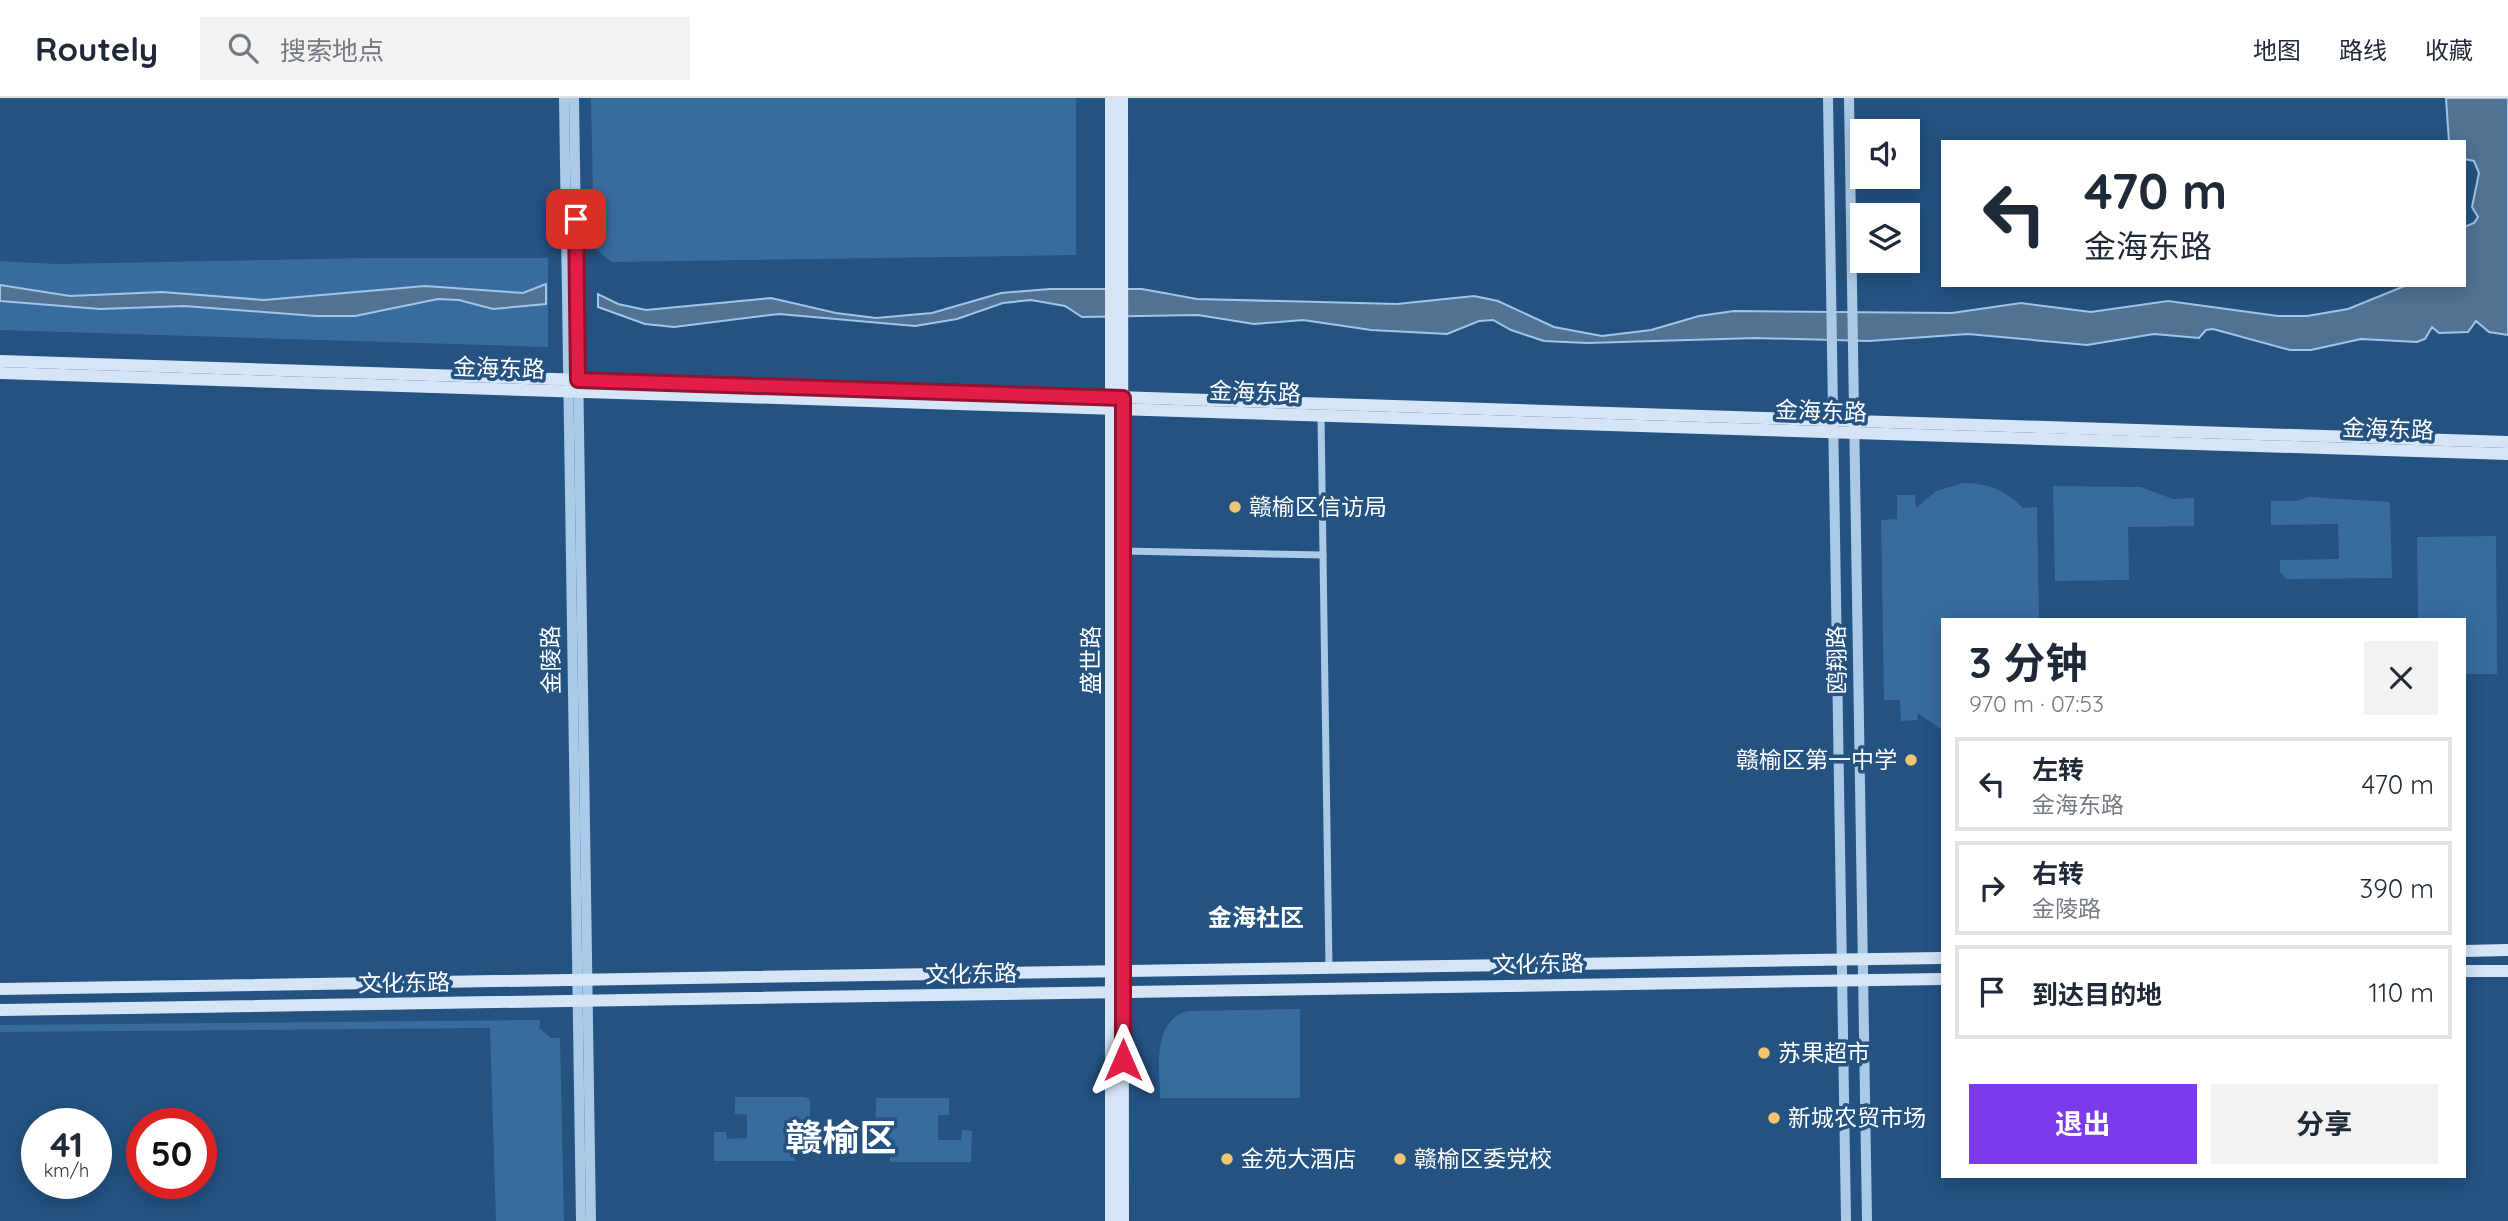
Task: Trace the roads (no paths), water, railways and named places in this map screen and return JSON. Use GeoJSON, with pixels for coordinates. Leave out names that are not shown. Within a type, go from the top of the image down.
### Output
{"type":"FeatureCollection","features":[{"type":"Feature","properties":{"kind":"main road","name":"盛世路"},"geometry":{"type":"LineString","coordinates":[[1111,98],[1117,403],[1118,992],[1123,1221]]}},
{"type":"Feature","properties":{"kind":"main road","name":"盛世路"},"geometry":{"type":"LineString","coordinates":[[1118,971],[1123,551],[1117,403],[1122,98]]}},
{"type":"Feature","properties":{"kind":"main road","name":"金海东路"},"geometry":{"type":"LineString","coordinates":[[0,361],[573,386]]}},
{"type":"Feature","properties":{"kind":"main road","name":"金海东路"},"geometry":{"type":"LineString","coordinates":[[0,373],[573,386],[1834,427]]}},
{"type":"Feature","properties":{"kind":"main road","name":"金海东路"},"geometry":{"type":"LineString","coordinates":[[1117,403],[1321,416],[2508,442]]}},
{"type":"Feature","properties":{"kind":"main road","name":"金海东路"},"geometry":{"type":"LineString","coordinates":[[1855,427],[2508,454]]}},
{"type":"Feature","properties":{"kind":"main road"},"geometry":{"type":"LineString","coordinates":[[2466,951],[2508,950]]}},
{"type":"Feature","properties":{"kind":"main road","name":"文化东路"},"geometry":{"type":"LineString","coordinates":[[0,989],[1941,958]]}},
{"type":"Feature","properties":{"kind":"main road"},"geometry":{"type":"LineString","coordinates":[[2466,971],[2508,971]]}},
{"type":"Feature","properties":{"kind":"main road","name":"文化东路"},"geometry":{"type":"LineString","coordinates":[[0,1010],[1941,979]]}},
{"type":"Feature","properties":{"kind":"main road","name":"盛世路"},"geometry":{"type":"LineString","coordinates":[[1111,1221],[1118,992]]}},
{"type":"Feature","properties":{"kind":"street","name":"金陵路"},"geometry":{"type":"LineString","coordinates":[[564,98],[573,386],[582,980],[581,1221]]}},
{"type":"Feature","properties":{"kind":"street","name":"金陵路"},"geometry":{"type":"LineString","coordinates":[[573,386],[574,98]]}},
{"type":"Feature","properties":{"kind":"street","name":"鸥翔路"},"geometry":{"type":"LineString","coordinates":[[1828,98],[1846,1221]]}},
{"type":"Feature","properties":{"kind":"street","name":"鸥翔路"},"geometry":{"type":"LineString","coordinates":[[1849,98],[1867,1221]]}},
{"type":"Feature","properties":{"kind":"street"},"geometry":{"type":"LineString","coordinates":[[1321,416],[1329,968]]}},
{"type":"Feature","properties":{"kind":"street"},"geometry":{"type":"LineString","coordinates":[[1123,551],[1323,555]]}},
{"type":"Feature","properties":{"kind":"street","name":"金陵路"},"geometry":{"type":"LineString","coordinates":[[582,1001],[591,1221]]}},
{"type":"Feature","properties":{"kind":"place","name":"赣榆区信访局"},"geometry":{"type":"Point","coordinates":[1235,507]}},
{"type":"Feature","properties":{"kind":"place","name":"赣榆区第一中学"},"geometry":{"type":"Point","coordinates":[1911,760]}},
{"type":"Feature","properties":{"kind":"place","name":"苏果超市"},"geometry":{"type":"Point","coordinates":[1764,1053]}},
{"type":"Feature","properties":{"kind":"place","name":"新城农贸市场"},"geometry":{"type":"Point","coordinates":[1774,1118]}},
{"type":"Feature","properties":{"kind":"place","name":"金苑大酒店"},"geometry":{"type":"Point","coordinates":[1227,1159]}},
{"type":"Feature","properties":{"kind":"place","name":"赣榆区委党校"},"geometry":{"type":"Point","coordinates":[1400,1159]}},
{"type":"Feature","properties":{"kind":"district","name":"金海社区"},"geometry":{"type":"Point","coordinates":[1256,918]}},
{"type":"Feature","properties":{"kind":"district","name":"赣榆区"},"geometry":{"type":"Point","coordinates":[841,1138]}}]}
